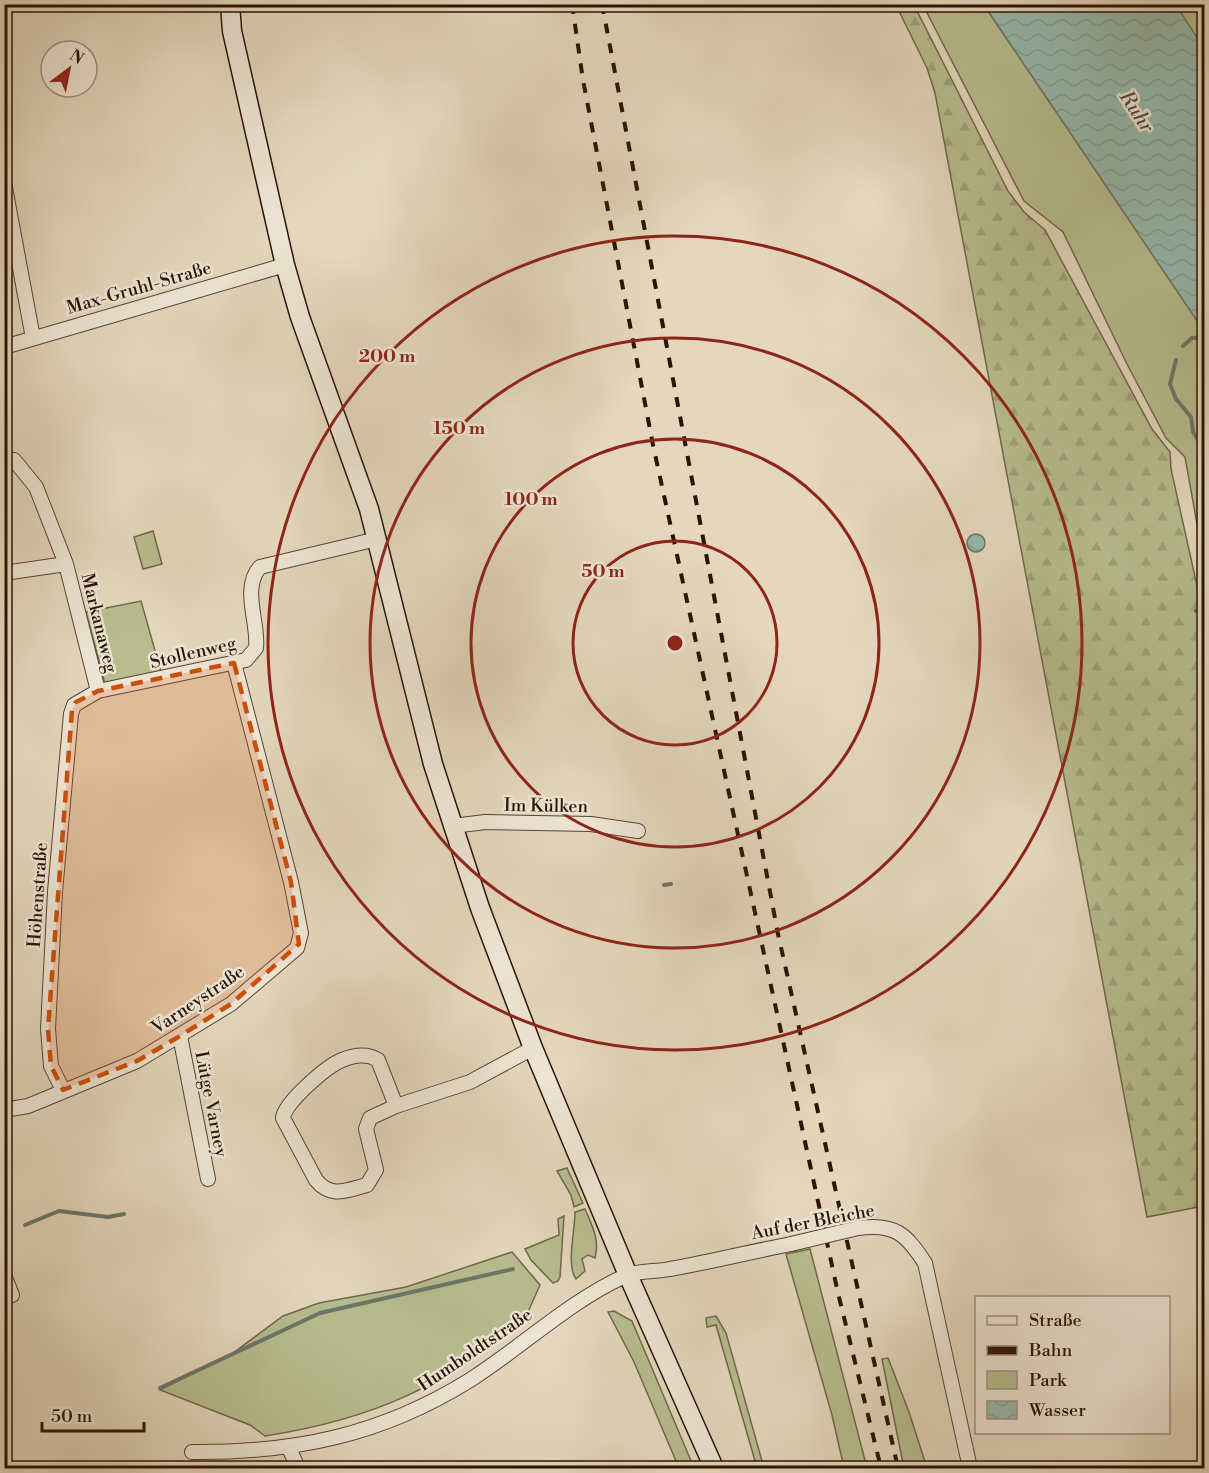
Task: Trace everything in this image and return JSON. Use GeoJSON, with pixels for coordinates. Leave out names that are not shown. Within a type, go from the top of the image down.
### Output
{"type":"FeatureCollection","features":[{"type":"Feature","properties":{"kind":"main road"},"geometry":{"type":"LineString","coordinates":[[230,4],[234,41],[285,265],[300,317],[360,481],[377,539],[433,764],[480,908],[533,1048],[628,1275],[714,1468]]}},
{"type":"Feature","properties":{"kind":"street"},"geometry":{"type":"LineString","coordinates":[[4,182],[33,338]]}},
{"type":"Feature","properties":{"kind":"street","name":"Max-Gruhl-Straße"},"geometry":{"type":"LineString","coordinates":[[4,347],[285,265]]}},
{"type":"Feature","properties":{"kind":"street","name":"Markanaweg"},"geometry":{"type":"LineString","coordinates":[[14,460],[36,488],[66,564],[98,691]]}},
{"type":"Feature","properties":{"kind":"street","name":"Stollenweg"},"geometry":{"type":"LineString","coordinates":[[76,702],[98,691],[246,660],[256,648],[252,588],[254,574],[260,567],[377,539]]}},
{"type":"Feature","properties":{"kind":"street","name":"Markanaweg"},"geometry":{"type":"LineString","coordinates":[[4,573],[66,564]]}},
{"type":"Feature","properties":{"kind":"street","name":"Varneystraße"},"geometry":{"type":"LineString","coordinates":[[4,1110],[28,1106],[137,1061],[231,1004],[290,955],[299,944],[300,933],[291,882],[234,663]]}},
{"type":"Feature","properties":{"kind":"street","name":"Höhenstraße"},"geometry":{"type":"LineString","coordinates":[[63,1090],[51,1066],[48,1029],[55,892],[71,714],[76,702]]}},
{"type":"Feature","properties":{"kind":"street","name":"Im Külken"},"geometry":{"type":"LineString","coordinates":[[453,826],[485,822],[591,824],[638,831]]}},
{"type":"Feature","properties":{"kind":"street","name":"Lütge Varney"},"geometry":{"type":"LineString","coordinates":[[180,1036],[208,1179]]}},
{"type":"Feature","properties":{"kind":"street"},"geometry":{"type":"LineString","coordinates":[[396,1106],[378,1060],[362,1055],[336,1064],[290,1102],[283,1118],[316,1180],[324,1189],[336,1193],[370,1182],[376,1168],[365,1125],[374,1115],[470,1082],[533,1048]]}},
{"type":"Feature","properties":{"kind":"street","name":"Auf der Bleiche"},"geometry":{"type":"LineString","coordinates":[[628,1275],[689,1266],[858,1228],[888,1226],[908,1239],[926,1263],[970,1468]]}},
{"type":"Feature","properties":{"kind":"street"},"geometry":{"type":"LineString","coordinates":[[4,1275],[12,1295]]}},
{"type":"Feature","properties":{"kind":"street","name":"Humboldtstraße"},"geometry":{"type":"LineString","coordinates":[[192,1452],[289,1448],[333,1440],[385,1423],[418,1409],[470,1380],[567,1310],[628,1275]]}},
{"type":"Feature","properties":{"kind":"street"},"geometry":{"type":"LineString","coordinates":[[289,1448],[297,1468]]}},
{"type":"Feature","properties":{"kind":"highlighted area"},"geometry":{"type":"Polygon","coordinates":[[[234,663],[291,882],[299,944],[231,1004],[180,1036],[137,1061],[63,1090],[51,1066],[48,1029],[72,710],[76,702],[98,691],[234,663]]]}},
{"type":"Feature","properties":{"kind":"green space"},"geometry":{"type":"Polygon","coordinates":[[[896,5],[914,5],[1008,191],[1024,212],[1045,230],[1152,429],[1170,452],[1171,469],[1204,617],[1204,1206],[1147,1217],[935,93],[927,68],[896,5]]]}},
{"type":"Feature","properties":{"kind":"green space"},"geometry":{"type":"Polygon","coordinates":[[[923,5],[984,5],[1204,331],[1204,563],[1185,457],[1166,438],[1063,232],[1024,201],[923,5]]]}},
{"type":"Feature","properties":{"kind":"green space"},"geometry":{"type":"Polygon","coordinates":[[[1150,5],[1204,5],[1204,80],[1150,5]]]}},
{"type":"Feature","properties":{"kind":"green space"},"geometry":{"type":"Polygon","coordinates":[[[153,531],[162,564],[143,569],[134,537],[153,531]]]}},
{"type":"Feature","properties":{"kind":"green space"},"geometry":{"type":"Polygon","coordinates":[[[141,601],[161,672],[105,684],[86,612],[141,601]]]}},
{"type":"Feature","properties":{"kind":"green space"},"geometry":{"type":"Polygon","coordinates":[[[567,1168],[583,1203],[574,1207],[571,1195],[557,1171],[567,1168]]]}},
{"type":"Feature","properties":{"kind":"green space"},"geometry":{"type":"Polygon","coordinates":[[[585,1209],[597,1245],[595,1258],[588,1255],[582,1259],[585,1271],[576,1279],[571,1257],[575,1212],[585,1209]]]}},
{"type":"Feature","properties":{"kind":"green space"},"geometry":{"type":"Polygon","coordinates":[[[564,1216],[560,1277],[553,1283],[531,1260],[525,1249],[559,1235],[558,1219],[564,1216]]]}},
{"type":"Feature","properties":{"kind":"green space"},"geometry":{"type":"Polygon","coordinates":[[[810,1249],[867,1468],[844,1468],[832,1415],[786,1254],[810,1249]]]}},
{"type":"Feature","properties":{"kind":"green space"},"geometry":{"type":"Polygon","coordinates":[[[512,1252],[540,1285],[528,1312],[530,1316],[468,1362],[406,1396],[375,1409],[341,1420],[265,1436],[250,1425],[160,1390],[233,1353],[283,1316],[319,1303],[406,1287],[512,1252]]]}},
{"type":"Feature","properties":{"kind":"green space"},"geometry":{"type":"Polygon","coordinates":[[[614,1311],[632,1321],[694,1468],[679,1468],[634,1362],[608,1312],[614,1311]]]}},
{"type":"Feature","properties":{"kind":"green space"},"geometry":{"type":"Polygon","coordinates":[[[716,1316],[726,1333],[764,1468],[757,1468],[716,1325],[707,1327],[706,1318],[716,1316]]]}},
{"type":"Feature","properties":{"kind":"green space"},"geometry":{"type":"Polygon","coordinates":[[[888,1358],[927,1468],[904,1468],[882,1359],[888,1358]]]}},
{"type":"Feature","properties":{"kind":"water","name":"Ruhr"},"geometry":{"type":"Polygon","coordinates":[[[984,5],[1176,5],[1196,36],[1204,38],[1204,331],[984,5]]]}},
{"type":"Feature","properties":{"kind":"water"},"geometry":{"type":"Polygon","coordinates":[[[976,534],[982,537],[985,543],[982,549],[976,552],[970,549],[967,543],[970,537],[976,534]]]}},
{"type":"Feature","properties":{"kind":"waterway"},"geometry":{"type":"LineString","coordinates":[[1183,346],[1192,338],[1204,337]]}},
{"type":"Feature","properties":{"kind":"waterway"},"geometry":{"type":"LineString","coordinates":[[1176,360],[1170,384],[1176,399],[1191,417],[1193,432],[1204,450]]}},
{"type":"Feature","properties":{"kind":"waterway"},"geometry":{"type":"LineString","coordinates":[[1196,611],[1204,609]]}},
{"type":"Feature","properties":{"kind":"waterway"},"geometry":{"type":"LineString","coordinates":[[664,885],[671,884]]}},
{"type":"Feature","properties":{"kind":"waterway"},"geometry":{"type":"LineString","coordinates":[[25,1225],[59,1211],[108,1217],[124,1214]]}},
{"type":"Feature","properties":{"kind":"waterway"},"geometry":{"type":"LineString","coordinates":[[160,1388],[320,1313],[513,1269]]}},
{"type":"Feature","properties":{"kind":"railway"},"geometry":{"type":"LineString","coordinates":[[572,4],[583,80],[653,445],[838,1293],[881,1468]]}},
{"type":"Feature","properties":{"kind":"railway"},"geometry":{"type":"LineString","coordinates":[[602,4],[778,934],[898,1468]]}}]}
